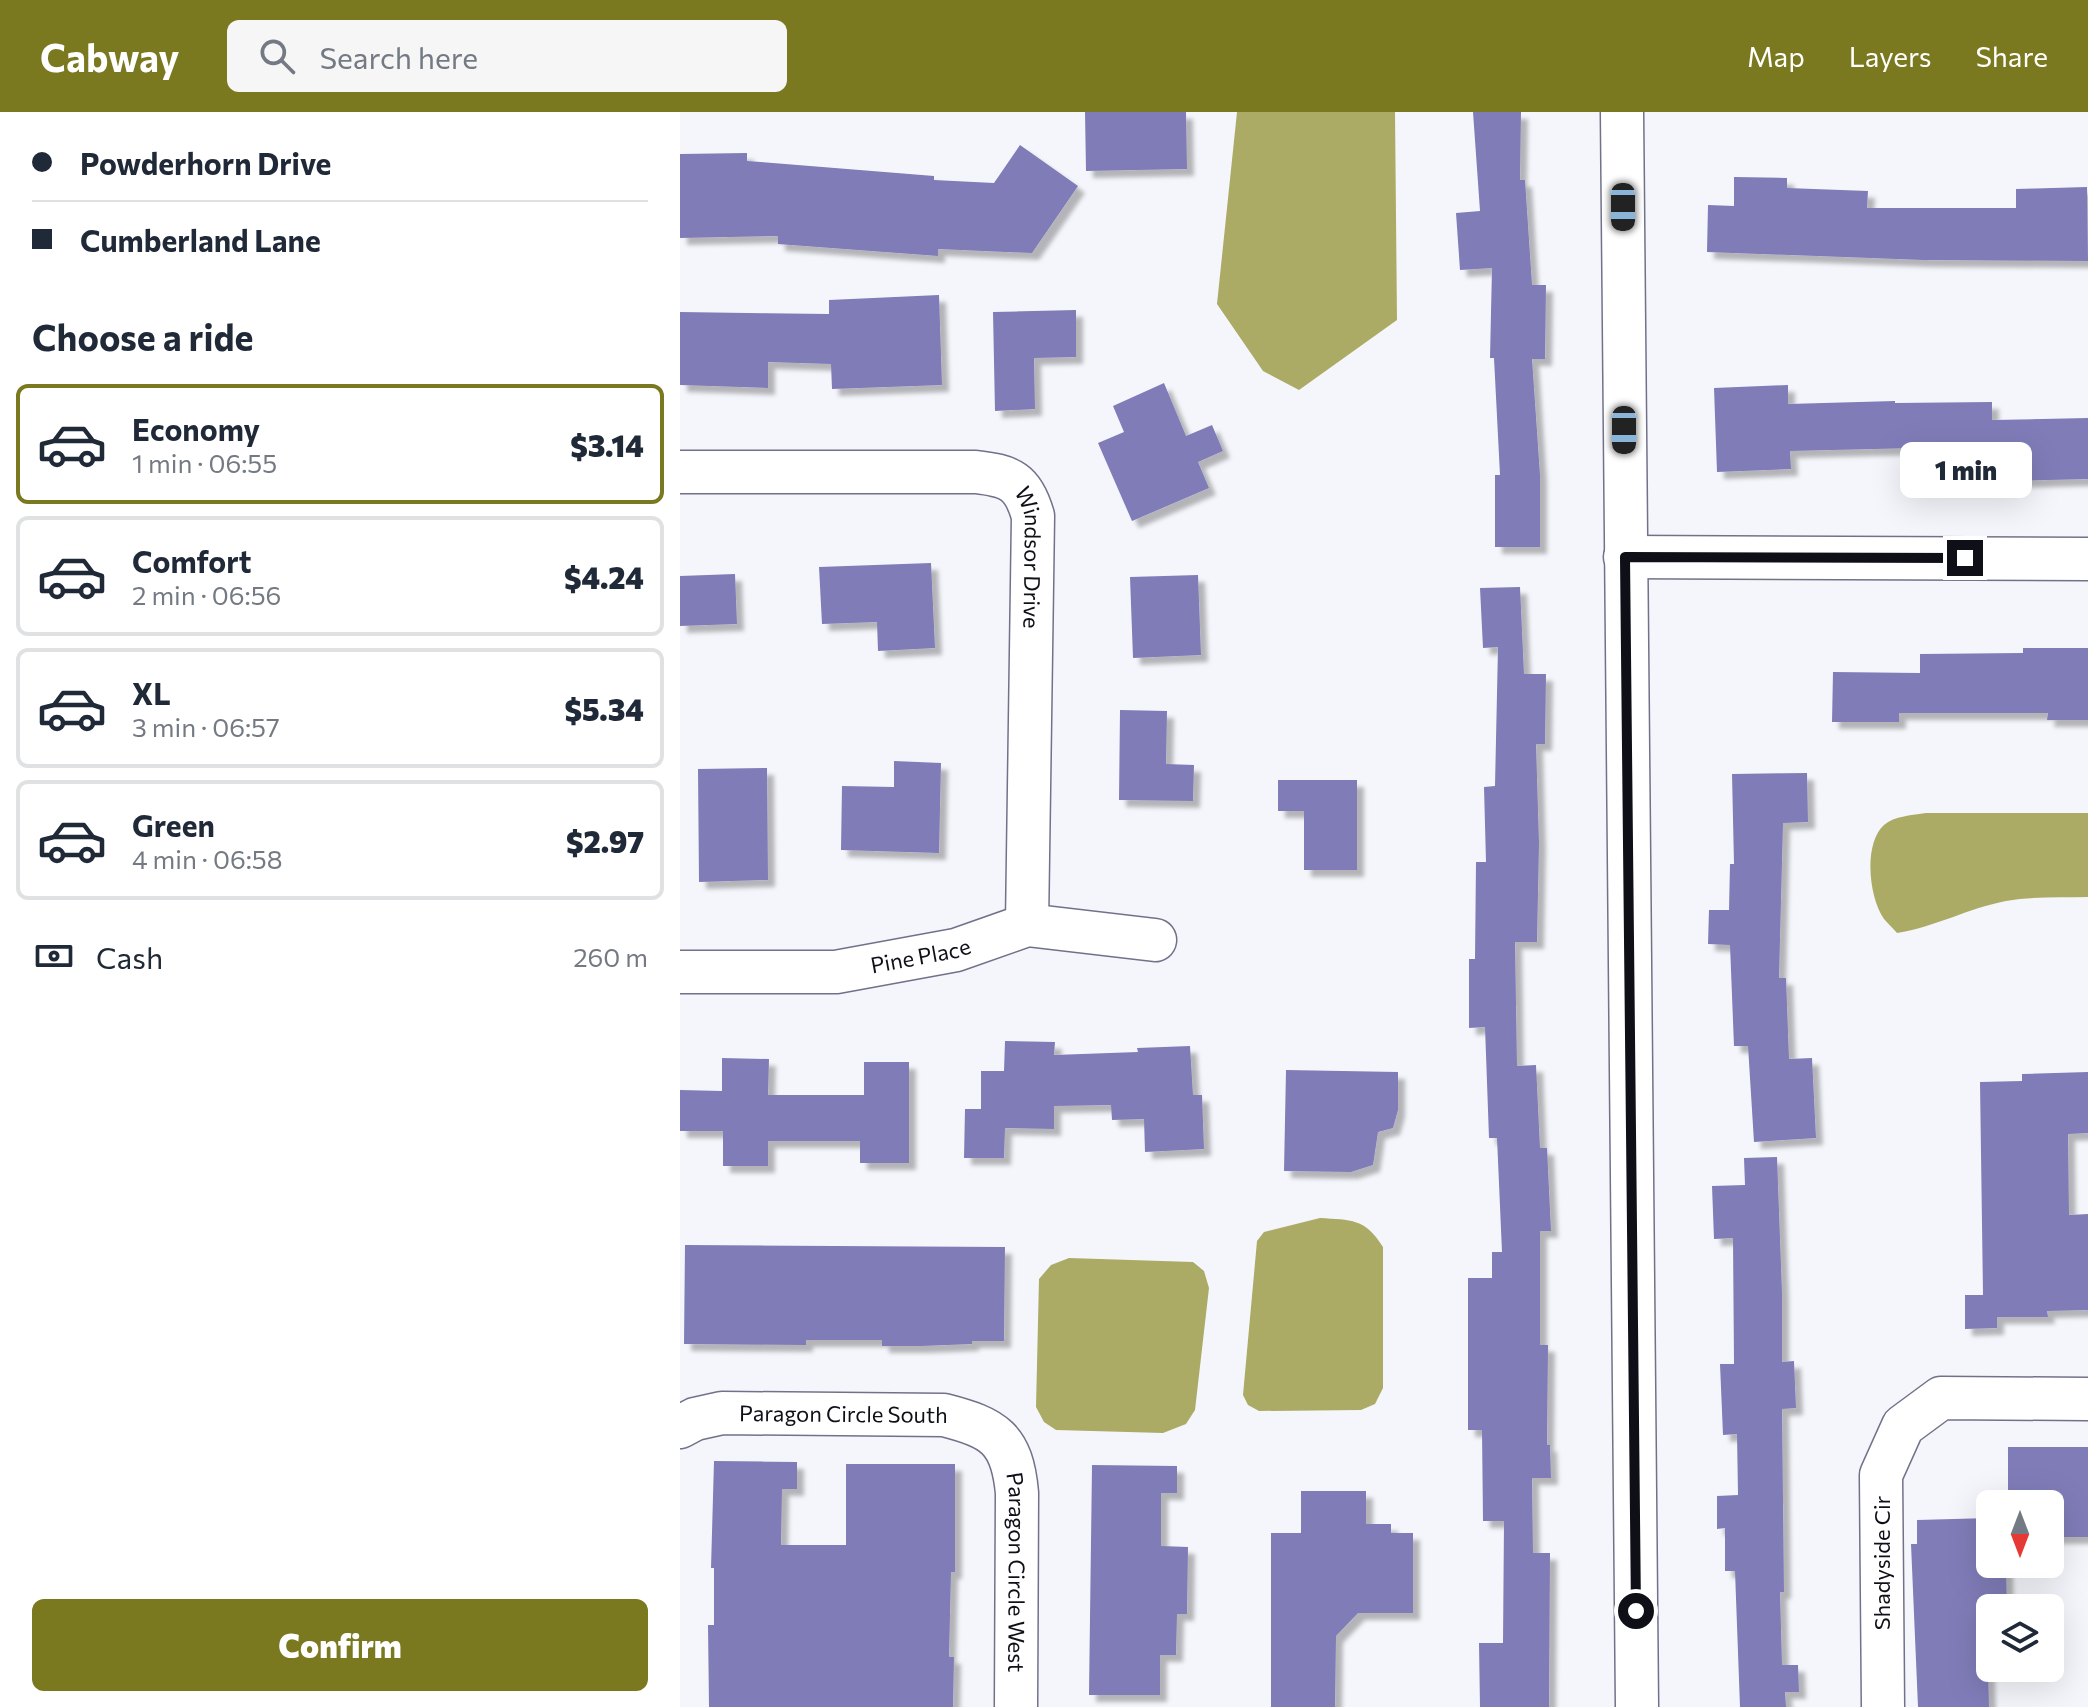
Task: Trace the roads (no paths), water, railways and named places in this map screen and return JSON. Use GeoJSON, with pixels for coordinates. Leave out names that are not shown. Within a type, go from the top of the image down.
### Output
{"type":"FeatureCollection","features":[{"type":"Feature","properties":{"kind":"street"},"geometry":{"type":"LineString","coordinates":[[1622,112],[1637,1707]]}},
{"type":"Feature","properties":{"kind":"street","name":"Windsor Drive"},"geometry":{"type":"LineString","coordinates":[[680,472],[976,472],[1014,481],[1027,496],[1033,516],[1027,925]]}},
{"type":"Feature","properties":{"kind":"street"},"geometry":{"type":"LineString","coordinates":[[1625,557],[2088,559]]}},
{"type":"Feature","properties":{"kind":"street","name":"Pine Place"},"geometry":{"type":"LineString","coordinates":[[680,972],[836,972],[956,950],[1027,925],[1155,940]]}},
{"type":"Feature","properties":{"kind":"street","name":"Shadyside Cir"},"geometry":{"type":"LineString","coordinates":[[1883,1707],[1881,1475],[1903,1426],[1941,1398],[2088,1399]]}},
{"type":"Feature","properties":{"kind":"street","name":"Paragon Circle South"},"geometry":{"type":"LineString","coordinates":[[680,1427],[695,1419],[722,1413],[944,1415],[977,1424],[1002,1441]]}},
{"type":"Feature","properties":{"kind":"street","name":"Paragon Circle West"},"geometry":{"type":"LineString","coordinates":[[1002,1441],[1015,1466],[1017,1493],[1016,1707]]}}]}
